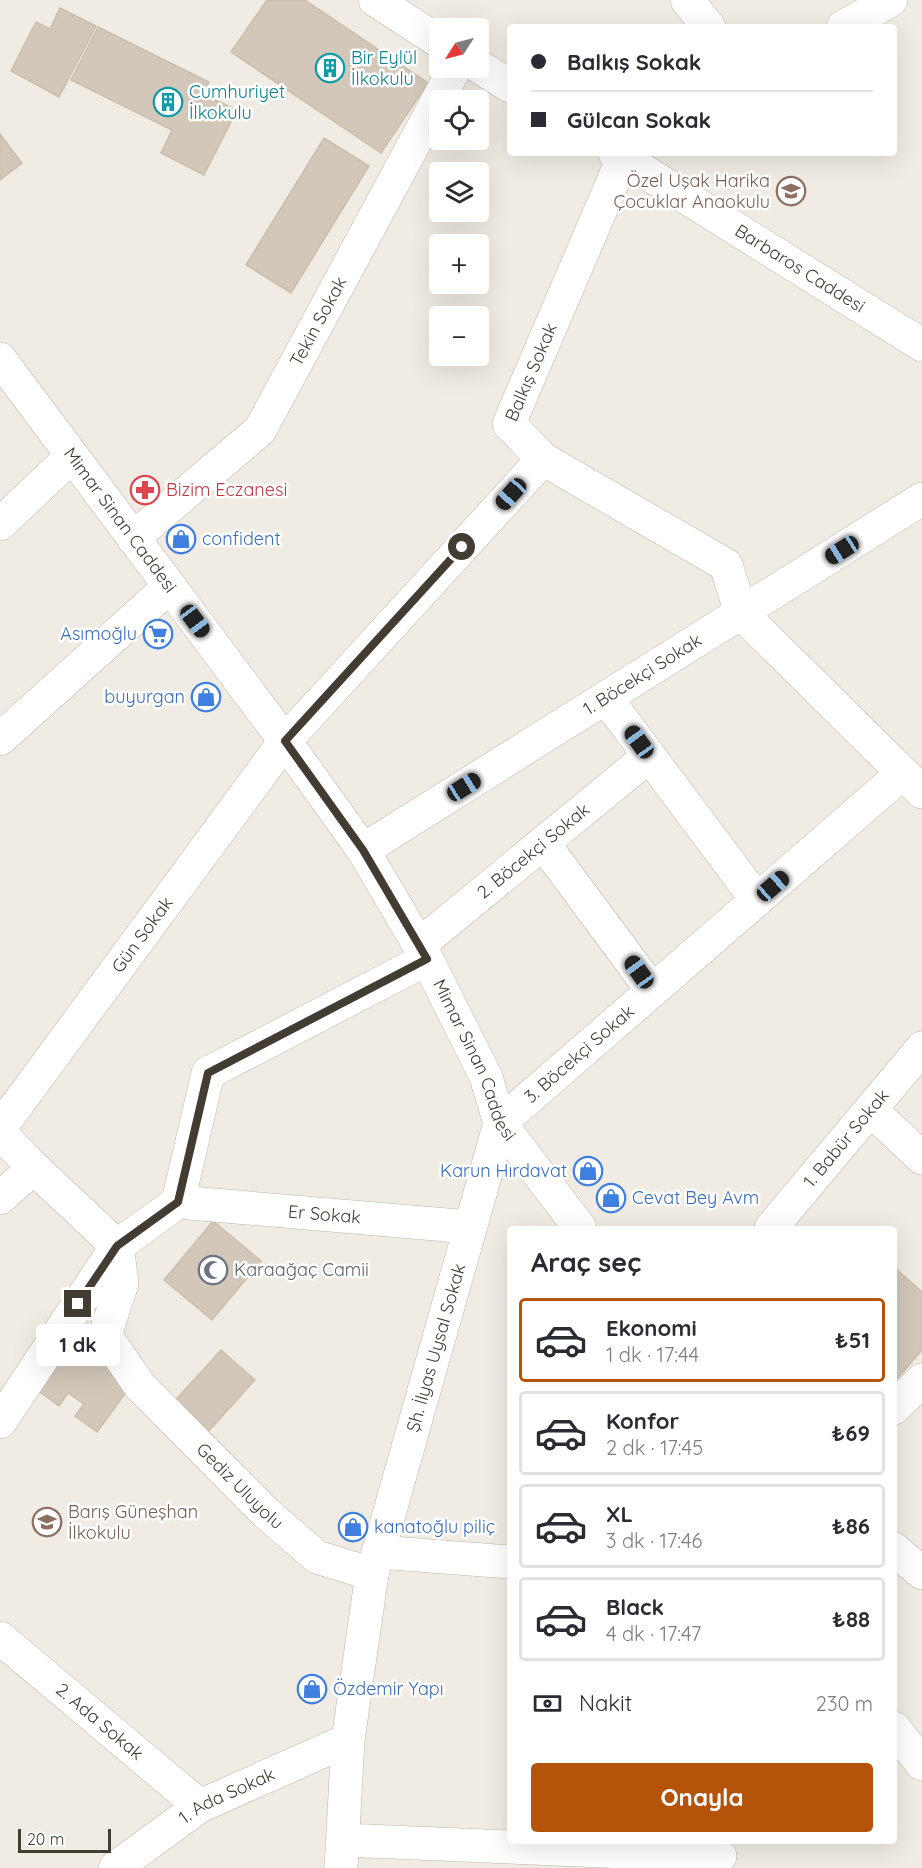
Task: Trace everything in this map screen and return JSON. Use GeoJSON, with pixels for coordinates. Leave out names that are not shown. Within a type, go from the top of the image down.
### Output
{"type":"FeatureCollection","features":[{"type":"Feature","properties":{"kind":"street"},"geometry":{"type":"LineString","coordinates":[[375,0],[429,35]]}},
{"type":"Feature","properties":{"kind":"street"},"geometry":{"type":"LineString","coordinates":[[687,0],[707,24]]}},
{"type":"Feature","properties":{"kind":"street"},"geometry":{"type":"LineString","coordinates":[[848,24],[891,0]]}},
{"type":"Feature","properties":{"kind":"street"},"geometry":{"type":"LineString","coordinates":[[489,73],[507,84]]}},
{"type":"Feature","properties":{"kind":"street","name":"Tekin Sokak"},"geometry":{"type":"LineString","coordinates":[[133,538],[260,430],[450,78]]}},
{"type":"Feature","properties":{"kind":"street","name":"Balkış Sokak"},"geometry":{"type":"LineString","coordinates":[[543,459],[510,424],[623,156]]}},
{"type":"Feature","properties":{"kind":"street","name":"Barbaros Caddesi"},"geometry":{"type":"LineString","coordinates":[[625,156],[922,345]]}},
{"type":"Feature","properties":{"kind":"street","name":"Mimar Sinan Caddesi"},"geometry":{"type":"LineString","coordinates":[[0,359],[285,741],[363,850],[423,952],[486,1077],[500,1123],[578,1226]]}},
{"type":"Feature","properties":{"kind":"street"},"geometry":{"type":"LineString","coordinates":[[0,524],[72,456]]}},
{"type":"Feature","properties":{"kind":"street"},"geometry":{"type":"LineString","coordinates":[[285,741],[543,459],[726,565],[741,613],[913,782]]}},
{"type":"Feature","properties":{"kind":"street","name":"1. Böcekçi Sokak"},"geometry":{"type":"LineString","coordinates":[[363,850],[922,499]]}},
{"type":"Feature","properties":{"kind":"street"},"geometry":{"type":"LineString","coordinates":[[0,739],[169,587]]}},
{"type":"Feature","properties":{"kind":"street"},"geometry":{"type":"LineString","coordinates":[[606,698],[757,900]]}},
{"type":"Feature","properties":{"kind":"street","name":"Gün Sokak"},"geometry":{"type":"LineString","coordinates":[[0,1130],[285,741]]}},
{"type":"Feature","properties":{"kind":"street","name":"2. Böcekçi Sokak"},"geometry":{"type":"LineString","coordinates":[[178,1202],[208,1073],[423,952],[543,843],[649,756]]}},
{"type":"Feature","properties":{"kind":"street","name":"3. Böcekçi Sokak"},"geometry":{"type":"LineString","coordinates":[[500,1123],[757,900],[913,782]]}},
{"type":"Feature","properties":{"kind":"street"},"geometry":{"type":"LineString","coordinates":[[543,843],[652,990]]}},
{"type":"Feature","properties":{"kind":"street","name":"1. Babür Sokak"},"geometry":{"type":"LineString","coordinates":[[773,1226],[922,1048]]}},
{"type":"Feature","properties":{"kind":"street"},"geometry":{"type":"LineString","coordinates":[[871,1110],[922,1158]]}},
{"type":"Feature","properties":{"kind":"street","name":"Şh. İlyas Uysal Sokak"},"geometry":{"type":"LineString","coordinates":[[375,1563],[500,1123]]}},
{"type":"Feature","properties":{"kind":"street"},"geometry":{"type":"LineString","coordinates":[[0,1130],[34,1168],[117,1246]]}},
{"type":"Feature","properties":{"kind":"street"},"geometry":{"type":"LineString","coordinates":[[0,1198],[34,1168]]}},
{"type":"Feature","properties":{"kind":"street"},"geometry":{"type":"LineString","coordinates":[[0,1422],[117,1246],[178,1202]]}},
{"type":"Feature","properties":{"kind":"street","name":"Er Sokak"},"geometry":{"type":"LineString","coordinates":[[178,1202],[470,1227]]}},
{"type":"Feature","properties":{"kind":"street","name":"Gediz Uluyolu"},"geometry":{"type":"LineString","coordinates":[[117,1246],[122,1283],[105,1335],[140,1386],[266,1514],[317,1557],[375,1563]]}},
{"type":"Feature","properties":{"kind":"street"},"geometry":{"type":"LineString","coordinates":[[897,1405],[922,1380]]}},
{"type":"Feature","properties":{"kind":"street"},"geometry":{"type":"LineString","coordinates":[[897,1552],[922,1573]]}},
{"type":"Feature","properties":{"kind":"street"},"geometry":{"type":"LineString","coordinates":[[507,1562],[375,1563],[348,1740],[342,1854],[720,1855]]}},
{"type":"Feature","properties":{"kind":"street","name":"2. Ada Sokak"},"geometry":{"type":"LineString","coordinates":[[0,1638],[200,1806]]}},
{"type":"Feature","properties":{"kind":"street"},"geometry":{"type":"LineString","coordinates":[[897,1732],[922,1764]]}},
{"type":"Feature","properties":{"kind":"street","name":"1. Ada Sokak"},"geometry":{"type":"LineString","coordinates":[[115,1868],[200,1806],[348,1740]]}},
{"type":"Feature","properties":{"kind":"building","name":"Bir Eylül İlkokulu"},"geometry":{"type":"Polygon","coordinates":[[[267,0],[305,0],[428,83],[381,153],[231,52],[267,0]]]}},
{"type":"Feature","properties":{"kind":"building"},"geometry":{"type":"Polygon","coordinates":[[[60,8],[96,26],[59,97],[11,71],[36,22],[50,29],[60,8]]]}},
{"type":"Feature","properties":{"kind":"building","name":"Cumhuriyet İlkokulu"},"geometry":{"type":"Polygon","coordinates":[[[98,27],[209,82],[203,94],[237,110],[204,175],[161,153],[172,130],[71,80],[98,27]]]}},
{"type":"Feature","properties":{"kind":"building"},"geometry":{"type":"Polygon","coordinates":[[[0,134],[22,163],[0,180],[0,134]]]}},
{"type":"Feature","properties":{"kind":"building"},"geometry":{"type":"Polygon","coordinates":[[[324,138],[369,166],[291,293],[246,265],[324,138]]]}},
{"type":"Feature","properties":{"kind":"building","name":"Karaağaç Camii"},"geometry":{"type":"Polygon","coordinates":[[[213,1221],[261,1261],[212,1320],[164,1280],[213,1221]]]}},
{"type":"Feature","properties":{"kind":"building"},"geometry":{"type":"Polygon","coordinates":[[[897,1270],[922,1292],[922,1350],[897,1379],[897,1270]]]}},
{"type":"Feature","properties":{"kind":"building"},"geometry":{"type":"Polygon","coordinates":[[[69,1336],[133,1383],[97,1432],[75,1416],[84,1404],[68,1393],[59,1406],[32,1386],[69,1336]]]}},
{"type":"Feature","properties":{"kind":"building"},"geometry":{"type":"Polygon","coordinates":[[[221,1350],[255,1380],[206,1434],[172,1404],[221,1350]]]}},
{"type":"Feature","properties":{"kind":"place","name":"Bir Eylül İlkokulu"},"geometry":{"type":"Point","coordinates":[330,68]}},
{"type":"Feature","properties":{"kind":"place","name":"Cumhuriyet İlkokulu"},"geometry":{"type":"Point","coordinates":[168,102]}},
{"type":"Feature","properties":{"kind":"place","name":"Özel Uşak Harika Çocuklar Anaokulu"},"geometry":{"type":"Point","coordinates":[791,191]}},
{"type":"Feature","properties":{"kind":"place","name":"Bizim Eczanesi"},"geometry":{"type":"Point","coordinates":[145,490]}},
{"type":"Feature","properties":{"kind":"place","name":"confident"},"geometry":{"type":"Point","coordinates":[181,539]}},
{"type":"Feature","properties":{"kind":"place","name":"Asımoğlu"},"geometry":{"type":"Point","coordinates":[158,634]}},
{"type":"Feature","properties":{"kind":"place","name":"buyurgan"},"geometry":{"type":"Point","coordinates":[206,697]}},
{"type":"Feature","properties":{"kind":"place","name":"Karun Hırdavat"},"geometry":{"type":"Point","coordinates":[588,1171]}},
{"type":"Feature","properties":{"kind":"place","name":"Cevat Bey Avm"},"geometry":{"type":"Point","coordinates":[611,1198]}},
{"type":"Feature","properties":{"kind":"place","name":"Karaağaç Camii"},"geometry":{"type":"Point","coordinates":[213,1270]}},
{"type":"Feature","properties":{"kind":"place","name":"Barış Güneşhan İlkokulu"},"geometry":{"type":"Point","coordinates":[47,1522]}},
{"type":"Feature","properties":{"kind":"place","name":"kanatoğlu piliç"},"geometry":{"type":"Point","coordinates":[353,1527]}},
{"type":"Feature","properties":{"kind":"place","name":"Özdemir Yapı"},"geometry":{"type":"Point","coordinates":[312,1689]}},
{"type":"Feature","properties":{"kind":"route"},"geometry":{"type":"LineString","coordinates":[[78,1304],[117,1246],[178,1202],[208,1073],[427,959],[363,850],[285,741],[462,547]]}}]}
